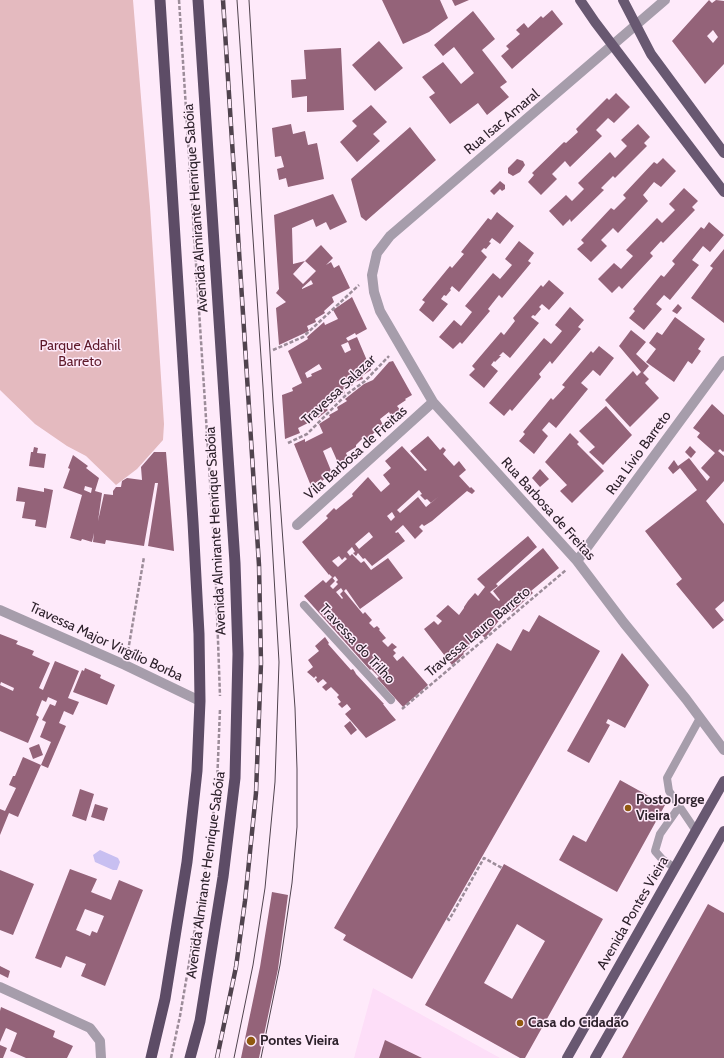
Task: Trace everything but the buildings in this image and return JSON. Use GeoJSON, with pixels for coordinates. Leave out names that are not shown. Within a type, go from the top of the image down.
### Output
{"type":"FeatureCollection","features":[{"type":"Feature","properties":{"kind":"highway","name":"Avenida Almirante Henrique Sabóia"},"geometry":{"type":"LineString","coordinates":[[151,1058],[165,999],[187,862],[197,771],[200,701],[199,634],[193,522],[160,0]]}},
{"type":"Feature","properties":{"kind":"highway","name":"Avenida Almirante Henrique Sabóia"},"geometry":{"type":"LineString","coordinates":[[190,1058],[200,1021],[224,869],[235,778],[238,670],[234,563],[198,0]]}},
{"type":"Feature","properties":{"kind":"main road"},"geometry":{"type":"LineString","coordinates":[[580,0],[724,192]]}},
{"type":"Feature","properties":{"kind":"main road"},"geometry":{"type":"LineString","coordinates":[[623,0],[652,54],[724,153]]}},
{"type":"Feature","properties":{"kind":"main road","name":"Avenida Pontes Vieira"},"geometry":{"type":"LineString","coordinates":[[567,1058],[724,781]]}},
{"type":"Feature","properties":{"kind":"main road"},"geometry":{"type":"LineString","coordinates":[[595,1058],[724,831]]}},
{"type":"Feature","properties":{"kind":"street","name":"Rua Isac Amaral"},"geometry":{"type":"LineString","coordinates":[[372,275],[378,253],[390,236],[665,0]]}},
{"type":"Feature","properties":{"kind":"street","name":"Rua Barbosa de Freitas"},"geometry":{"type":"LineString","coordinates":[[372,275],[374,292],[380,311],[433,402],[577,561],[624,623],[686,699],[724,750]]}},
{"type":"Feature","properties":{"kind":"street","name":"Rua Lívio Barreto"},"geometry":{"type":"LineString","coordinates":[[577,561],[724,361]]}},
{"type":"Feature","properties":{"kind":"street","name":"Vila Barbosa de Freitas"},"geometry":{"type":"LineString","coordinates":[[297,526],[433,402]]}},
{"type":"Feature","properties":{"kind":"street","name":"Travessa Major Virgílio Borba"},"geometry":{"type":"LineString","coordinates":[[0,610],[125,665],[200,701]]}},
{"type":"Feature","properties":{"kind":"street"},"geometry":{"type":"LineString","coordinates":[[0,987],[90,1028],[100,1041],[101,1058]]}},
{"type":"Feature","properties":{"kind":"lane","name":"Travessa do Trilho"},"geometry":{"type":"LineString","coordinates":[[304,605],[391,700]]}},
{"type":"Feature","properties":{"kind":"lane"},"geometry":{"type":"LineString","coordinates":[[696,831],[669,791],[667,778],[700,718]]}},
{"type":"Feature","properties":{"kind":"lane"},"geometry":{"type":"LineString","coordinates":[[675,868],[662,859],[655,851],[660,834],[679,807]]}},
{"type":"Feature","properties":{"kind":"path"},"geometry":{"type":"LineString","coordinates":[[274,350],[303,337],[350,292],[372,275]]}},
{"type":"Feature","properties":{"kind":"path","name":"Travessa Salazar"},"geometry":{"type":"LineString","coordinates":[[288,443],[307,434],[347,394],[365,381],[399,345]]}},
{"type":"Feature","properties":{"kind":"path"},"geometry":{"type":"LineString","coordinates":[[125,665],[144,557]]}},
{"type":"Feature","properties":{"kind":"path","name":"Travessa Lauro Barreto"},"geometry":{"type":"LineString","coordinates":[[391,700],[403,709],[577,561]]}},
{"type":"Feature","properties":{"kind":"path"},"geometry":{"type":"LineString","coordinates":[[447,918],[449,920],[484,858],[502,868]]}},
{"type":"Feature","properties":{"kind":"shaded area"},"geometry":{"type":"Polygon","coordinates":[[[100,850],[118,858],[120,862],[117,870],[113,870],[95,862],[93,855],[100,850]]]}},
{"type":"Feature","properties":{"kind":"shaded area"},"geometry":{"type":"Polygon","coordinates":[[[373,988],[500,1058],[354,1058],[373,988]]]}},
{"type":"Feature","properties":{"kind":"green space","name":"Parque Adahil Barreto"},"geometry":{"type":"Polygon","coordinates":[[[0,0],[133,0],[150,207],[164,424],[163,440],[137,469],[116,485],[86,456],[67,446],[35,424],[0,390],[0,0]]]}},
{"type":"Feature","properties":{"kind":"tram line"},"geometry":{"type":"LineString","coordinates":[[234,1058],[253,965],[265,888],[275,782],[279,662],[263,387],[237,0]]}},
{"type":"Feature","properties":{"kind":"tram line"},"geometry":{"type":"LineString","coordinates":[[249,0],[273,403],[295,708],[297,769],[297,827],[292,883],[280,965],[261,1058]]}},
{"type":"Feature","properties":{"kind":"railway"},"geometry":{"type":"LineString","coordinates":[[217,1058],[236,967],[245,901],[256,793],[261,663],[259,565],[223,0]]}},
{"type":"Feature","properties":{"kind":"place","name":"Posto Jorge Vieira"},"geometry":{"type":"Point","coordinates":[628,808]}},
{"type":"Feature","properties":{"kind":"place","name":"Casa do Cidadão"},"geometry":{"type":"Point","coordinates":[520,1023]}},
{"type":"Feature","properties":{"kind":"place","name":"Pontes Vieira"},"geometry":{"type":"Point","coordinates":[251,1041]}}]}
